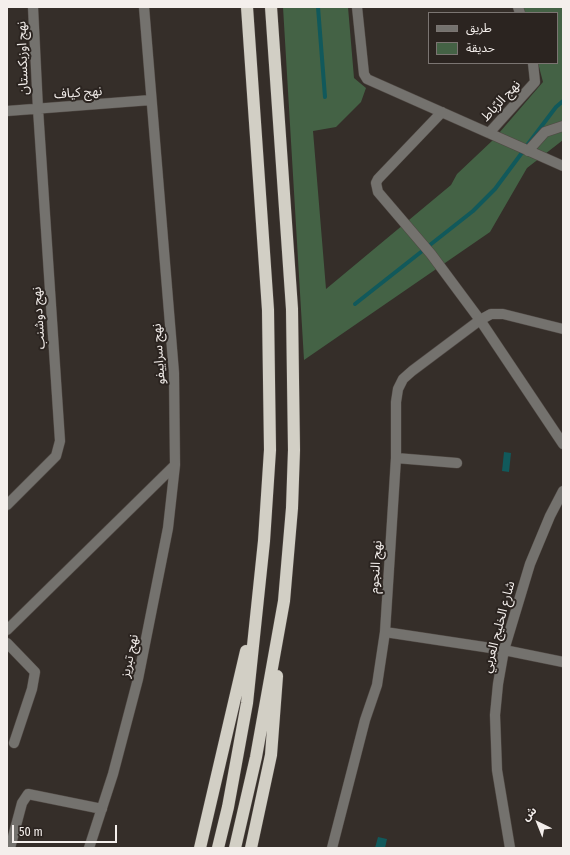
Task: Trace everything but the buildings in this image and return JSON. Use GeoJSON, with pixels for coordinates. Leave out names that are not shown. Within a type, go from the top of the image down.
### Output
{"type":"FeatureCollection","features":[{"type":"Feature","properties":{"kind":"highway"},"geometry":{"type":"LineString","coordinates":[[218,848],[228,807],[246,703],[258,601],[270,450],[268,310],[247,7]]}},
{"type":"Feature","properties":{"kind":"highway"},"geometry":{"type":"LineString","coordinates":[[251,848],[271,755],[292,508],[294,450],[292,317],[271,7]]}},
{"type":"Feature","properties":{"kind":"highway"},"geometry":{"type":"LineString","coordinates":[[200,848],[258,601]]}},
{"type":"Feature","properties":{"kind":"highway"},"geometry":{"type":"LineString","coordinates":[[235,848],[256,757],[284,601]]}},
{"type":"Feature","properties":{"kind":"street","name":"نهج اوزبكستان"},"geometry":{"type":"LineString","coordinates":[[33,7],[38,109]]}},
{"type":"Feature","properties":{"kind":"street","name":"نهج سراييفو"},"geometry":{"type":"LineString","coordinates":[[144,7],[174,373],[175,465]]}},
{"type":"Feature","properties":{"kind":"street"},"geometry":{"type":"LineString","coordinates":[[357,7],[364,74],[367,79],[563,166]]}},
{"type":"Feature","properties":{"kind":"street","name":"نهج الرّباط"},"geometry":{"type":"LineString","coordinates":[[489,133],[535,82],[533,64]]}},
{"type":"Feature","properties":{"kind":"street","name":"نهج كياف"},"geometry":{"type":"LineString","coordinates":[[7,110],[151,100]]}},
{"type":"Feature","properties":{"kind":"street","name":"نهج دوشنب"},"geometry":{"type":"LineString","coordinates":[[7,505],[56,456],[60,441],[38,109]]}},
{"type":"Feature","properties":{"kind":"street"},"geometry":{"type":"LineString","coordinates":[[442,112],[378,179],[376,187],[378,192],[432,254],[480,320],[563,444]]}},
{"type":"Feature","properties":{"kind":"street"},"geometry":{"type":"LineString","coordinates":[[528,151],[545,132],[563,126]]}},
{"type":"Feature","properties":{"kind":"street","name":"نهج النجوم"},"geometry":{"type":"LineString","coordinates":[[332,848],[365,720],[377,685],[384,632],[396,458],[396,402],[398,389],[403,379],[480,320],[491,314],[503,314],[563,329]]}},
{"type":"Feature","properties":{"kind":"street"},"geometry":{"type":"LineString","coordinates":[[396,458],[457,464]]}},
{"type":"Feature","properties":{"kind":"street"},"geometry":{"type":"LineString","coordinates":[[7,630],[175,465]]}},
{"type":"Feature","properties":{"kind":"street","name":"نهج تبريز"},"geometry":{"type":"LineString","coordinates":[[89,848],[113,774],[138,678],[168,528],[175,465]]}},
{"type":"Feature","properties":{"kind":"street","name":"شارع الخليج العربي"},"geometry":{"type":"LineString","coordinates":[[510,848],[501,801],[495,743],[497,692],[504,650],[530,564],[550,516],[563,491]]}},
{"type":"Feature","properties":{"kind":"street"},"geometry":{"type":"LineString","coordinates":[[384,632],[504,650],[563,662]]}},
{"type":"Feature","properties":{"kind":"street"},"geometry":{"type":"LineString","coordinates":[[7,643],[35,672],[32,689],[14,743]]}},
{"type":"Feature","properties":{"kind":"street"},"geometry":{"type":"LineString","coordinates":[[10,848],[22,803],[28,794],[102,809]]}},
{"type":"Feature","properties":{"kind":"green space"},"geometry":{"type":"Polygon","coordinates":[[[283,7],[348,7],[354,78],[366,88],[361,102],[336,127],[313,131],[326,289],[451,185],[457,174],[493,140],[543,82],[538,64],[558,64],[558,12],[525,12],[523,7],[563,7],[563,140],[527,168],[490,232],[304,360],[283,7]]]}},
{"type":"Feature","properties":{"kind":"water"},"geometry":{"type":"Polygon","coordinates":[[[504,452],[511,453],[509,472],[502,471],[504,452]]]}},
{"type":"Feature","properties":{"kind":"water"},"geometry":{"type":"Polygon","coordinates":[[[378,837],[387,839],[385,848],[375,848],[378,837]]]}},
{"type":"Feature","properties":{"kind":"waterway"},"geometry":{"type":"LineString","coordinates":[[318,7],[325,97]]}},
{"type":"Feature","properties":{"kind":"waterway"},"geometry":{"type":"LineString","coordinates":[[528,144],[556,107],[563,101]]}},
{"type":"Feature","properties":{"kind":"waterway"},"geometry":{"type":"LineString","coordinates":[[355,304],[473,211],[495,189],[524,150]]}}]}
